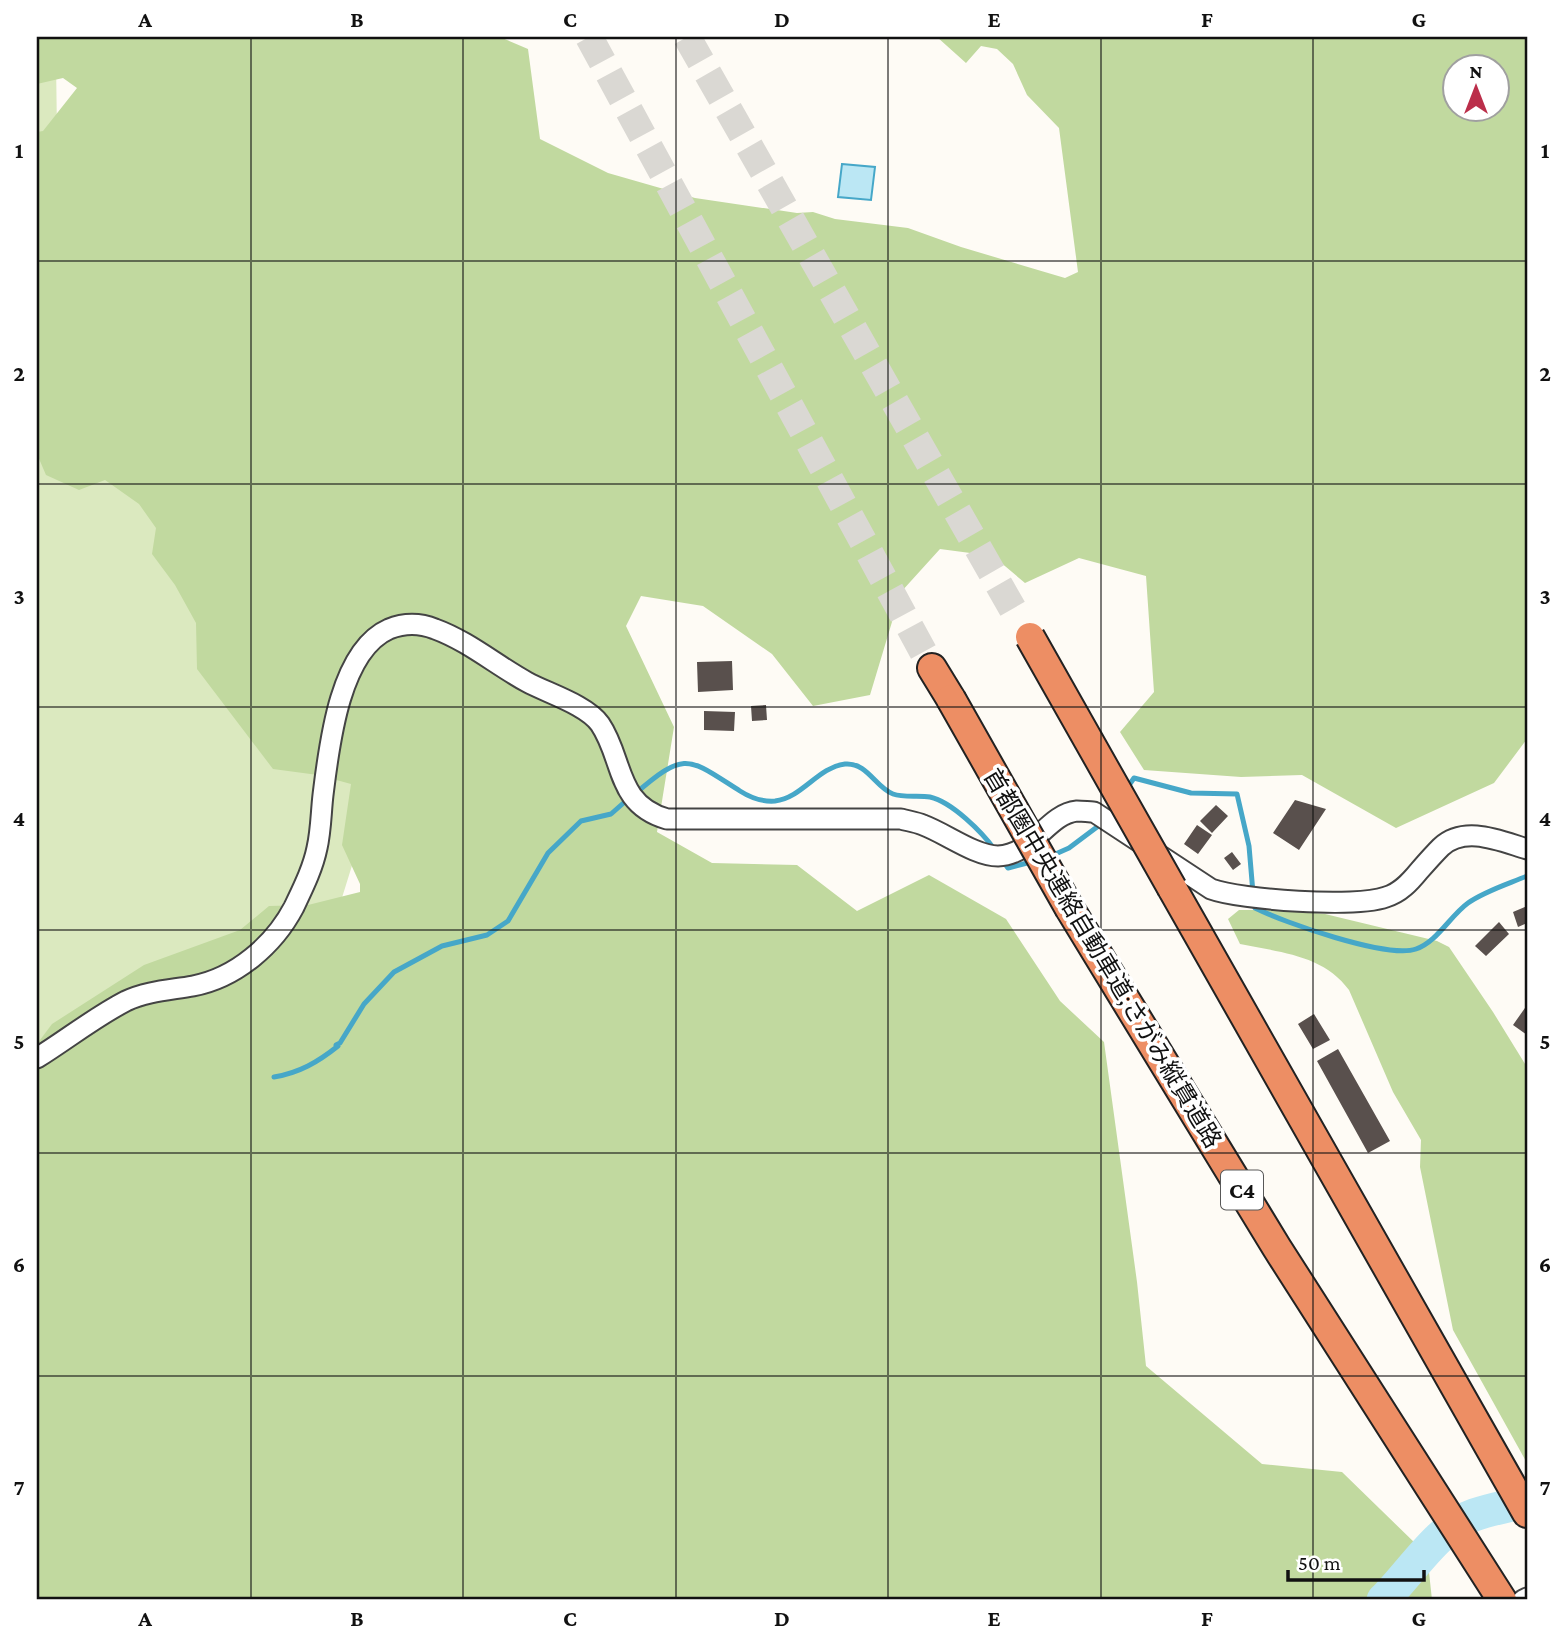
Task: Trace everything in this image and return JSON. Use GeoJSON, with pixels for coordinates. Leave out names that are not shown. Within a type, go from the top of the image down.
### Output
{"type":"FeatureCollection","features":[{"type":"Feature","properties":{"kind":"highway"},"geometry":{"type":"LineString","coordinates":[[1024,629],[1527,1513]]}},
{"type":"Feature","properties":{"kind":"highway","name":"首都圏中央連絡自動車道;さがみ縦貫道路"},"geometry":{"type":"LineString","coordinates":[[932,668],[1070,909],[1270,1237],[1502,1600]]}},
{"type":"Feature","properties":{"kind":"street"},"geometry":{"type":"LineString","coordinates":[[37,1058],[128,1000],[217,979],[239,968],[263,948],[285,923],[307,879],[317,848],[323,794],[339,705],[357,658],[379,634],[397,626],[418,624],[434,628],[597,720],[608,738],[618,772],[629,790],[641,806],[653,815],[667,818],[901,819],[923,825],[979,851],[1004,855],[1029,844],[1063,815],[1077,811],[1094,812],[1211,889],[1227,895],[1266,898],[1365,901],[1387,897],[1406,886],[1443,845],[1461,837],[1482,835],[1527,849]]}},
{"type":"Feature","properties":{"kind":"green space"},"geometry":{"type":"Polygon","coordinates":[[[37,37],[43,37],[56,61],[58,206],[378,782],[317,978],[37,1351],[37,37]]]}},
{"type":"Feature","properties":{"kind":"green space"},"geometry":{"type":"Polygon","coordinates":[[[37,37],[500,37],[528,49],[540,139],[608,173],[695,198],[797,213],[813,212],[835,219],[908,228],[1065,278],[1078,272],[1059,128],[1027,95],[1013,64],[997,49],[981,46],[966,63],[937,37],[1527,37],[1527,739],[1494,783],[1396,828],[1302,775],[1241,777],[1144,770],[1120,732],[1154,692],[1146,576],[1079,558],[1025,583],[993,556],[940,549],[901,592],[870,695],[813,706],[772,654],[703,606],[641,596],[626,626],[674,727],[657,832],[712,863],[797,865],[857,911],[929,875],[1006,919],[1060,1001],[1104,1042],[1146,1366],[1262,1464],[1342,1472],[1418,1546],[1429,1572],[1432,1600],[37,1600],[37,1044],[52,1024],[144,965],[240,930],[269,906],[308,905],[360,892],[360,884],[342,845],[351,784],[318,775],[273,769],[197,669],[196,623],[175,585],[152,554],[156,528],[139,504],[105,480],[79,490],[46,475],[37,454],[37,132],[43,131],[77,88],[63,78],[37,84],[37,37]]]}},
{"type":"Feature","properties":{"kind":"green space"},"geometry":{"type":"Polygon","coordinates":[[[1239,910],[1325,914],[1437,941],[1449,947],[1527,1067],[1527,1463],[1453,1330],[1420,1167],[1421,1140],[1393,1092],[1349,990],[1339,978],[1314,962],[1240,944],[1228,919],[1239,910]]]}},
{"type":"Feature","properties":{"kind":"water"},"geometry":{"type":"Polygon","coordinates":[[[842,164],[875,167],[871,200],[838,197],[842,164]]]}},
{"type":"Feature","properties":{"kind":"building"},"geometry":{"type":"Polygon","coordinates":[[[732,661],[733,690],[698,692],[697,662],[732,661]]]}},
{"type":"Feature","properties":{"kind":"building"},"geometry":{"type":"Polygon","coordinates":[[[766,705],[767,720],[752,721],[751,706],[766,705]]]}},
{"type":"Feature","properties":{"kind":"building"},"geometry":{"type":"Polygon","coordinates":[[[704,711],[735,712],[734,731],[704,730],[704,711]]]}},
{"type":"Feature","properties":{"kind":"building"},"geometry":{"type":"Polygon","coordinates":[[[1295,800],[1326,809],[1299,850],[1273,833],[1295,800]]]}},
{"type":"Feature","properties":{"kind":"building"},"geometry":{"type":"Polygon","coordinates":[[[1216,805],[1228,816],[1212,833],[1200,821],[1216,805]]]}},
{"type":"Feature","properties":{"kind":"building"},"geometry":{"type":"Polygon","coordinates":[[[1197,825],[1212,835],[1198,854],[1184,844],[1197,825]]]}},
{"type":"Feature","properties":{"kind":"building"},"geometry":{"type":"Polygon","coordinates":[[[1232,852],[1241,864],[1233,870],[1224,858],[1232,852]]]}},
{"type":"Feature","properties":{"kind":"building"},"geometry":{"type":"Polygon","coordinates":[[[1527,906],[1527,923],[1518,927],[1513,912],[1527,906]]]}},
{"type":"Feature","properties":{"kind":"building"},"geometry":{"type":"Polygon","coordinates":[[[1499,922],[1509,934],[1486,956],[1475,946],[1499,922]]]}},
{"type":"Feature","properties":{"kind":"building"},"geometry":{"type":"Polygon","coordinates":[[[1527,1005],[1527,1035],[1513,1025],[1527,1005]]]}},
{"type":"Feature","properties":{"kind":"building"},"geometry":{"type":"Polygon","coordinates":[[[1314,1014],[1330,1040],[1313,1049],[1298,1024],[1314,1014]]]}},
{"type":"Feature","properties":{"kind":"building"},"geometry":{"type":"Polygon","coordinates":[[[1338,1049],[1390,1141],[1368,1153],[1317,1061],[1338,1049]]]}},
{"type":"Feature","properties":{"kind":"waterway"},"geometry":{"type":"LineString","coordinates":[[636,793],[666,770],[687,764],[709,771],[752,798],[775,801],[794,794],[835,766],[853,764],[893,794],[930,797],[948,805],[975,827],[995,850]]}},
{"type":"Feature","properties":{"kind":"waterway"},"geometry":{"type":"LineString","coordinates":[[1125,791],[1134,778],[1191,793],[1237,794],[1249,846],[1253,893]]}},
{"type":"Feature","properties":{"kind":"waterway"},"geometry":{"type":"LineString","coordinates":[[274,1077],[308,1066],[338,1046],[336,1045],[340,1043],[364,1004],[394,972],[442,946],[487,935],[508,921],[548,853],[581,821],[611,814],[628,799]]}},
{"type":"Feature","properties":{"kind":"waterway"},"geometry":{"type":"LineString","coordinates":[[1051,856],[1069,848],[1101,824]]}},
{"type":"Feature","properties":{"kind":"waterway"},"geometry":{"type":"LineString","coordinates":[[1003,861],[1008,868],[1035,861]]}},
{"type":"Feature","properties":{"kind":"waterway"},"geometry":{"type":"LineString","coordinates":[[1254,903],[1255,908],[1335,938],[1402,951],[1424,946],[1461,908],[1489,891],[1527,876]]}},
{"type":"Feature","properties":{"kind":"waterway"},"geometry":{"type":"LineString","coordinates":[[1383,1600],[1437,1540],[1461,1521],[1480,1513],[1527,1501]]}},
{"type":"Feature","properties":{"kind":"tunnel"},"geometry":{"type":"LineString","coordinates":[[589,37],[932,668]]}},
{"type":"Feature","properties":{"kind":"tunnel"},"geometry":{"type":"LineString","coordinates":[[687,37],[1019,620]]}}]}
